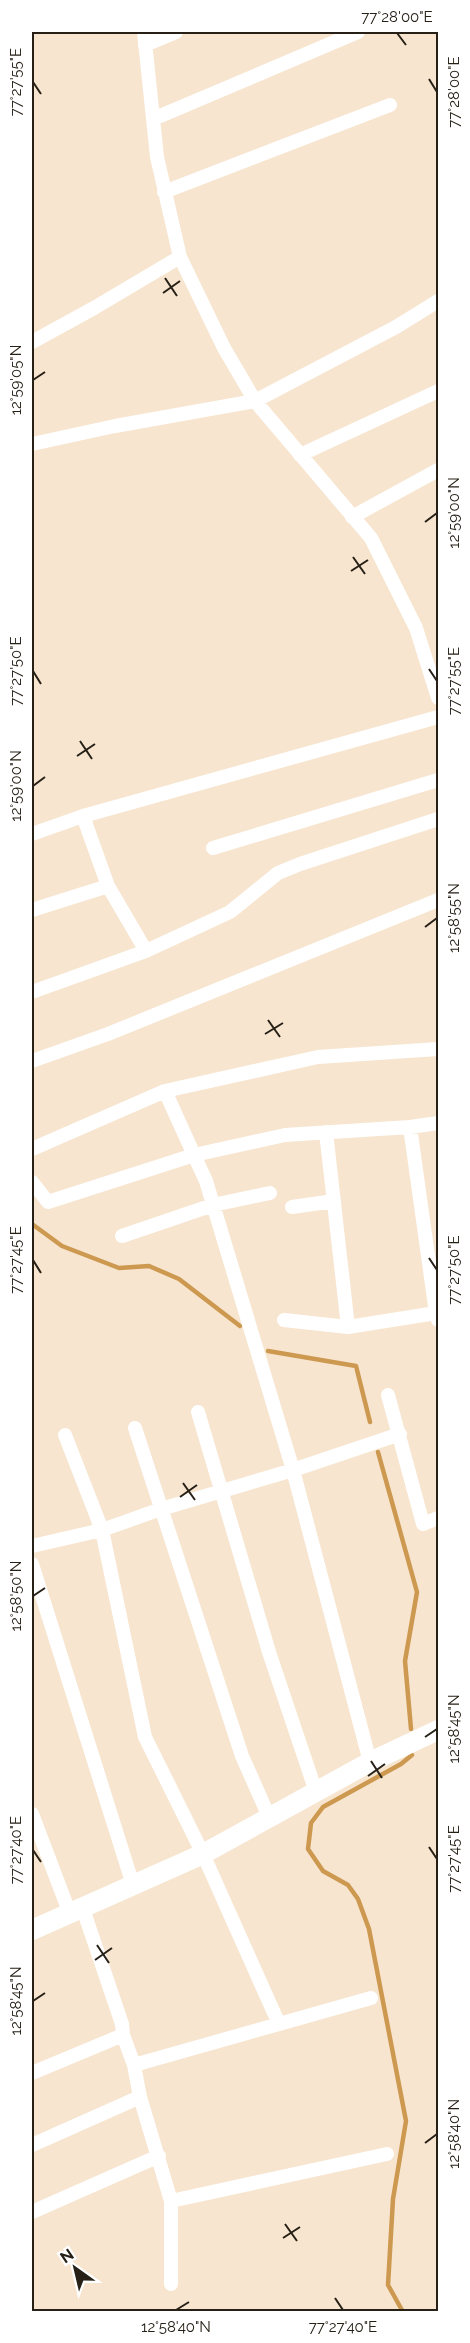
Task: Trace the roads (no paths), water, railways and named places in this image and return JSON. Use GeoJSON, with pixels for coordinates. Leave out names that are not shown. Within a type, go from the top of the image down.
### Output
{"type":"FeatureCollection","features":[{"type":"Feature","properties":{"kind":"street"},"geometry":{"type":"LineString","coordinates":[[176,32],[145,38],[157,157],[180,257],[224,348],[255,401],[371,538],[416,628],[438,698]]}},
{"type":"Feature","properties":{"kind":"street"},"geometry":{"type":"LineString","coordinates":[[153,119],[358,32]]}},
{"type":"Feature","properties":{"kind":"street"},"geometry":{"type":"LineString","coordinates":[[164,192],[390,105]]}},
{"type":"Feature","properties":{"kind":"street"},"geometry":{"type":"LineString","coordinates":[[32,342],[180,257]]}},
{"type":"Feature","properties":{"kind":"street"},"geometry":{"type":"LineString","coordinates":[[32,444],[115,426],[255,401],[396,327],[438,301]]}},
{"type":"Feature","properties":{"kind":"street"},"geometry":{"type":"LineString","coordinates":[[300,455],[438,391]]}},
{"type":"Feature","properties":{"kind":"street"},"geometry":{"type":"LineString","coordinates":[[352,517],[438,470]]}},
{"type":"Feature","properties":{"kind":"street"},"geometry":{"type":"LineString","coordinates":[[32,834],[83,816],[438,717]]}},
{"type":"Feature","properties":{"kind":"street"},"geometry":{"type":"LineString","coordinates":[[213,848],[438,780]]}},
{"type":"Feature","properties":{"kind":"street"},"geometry":{"type":"LineString","coordinates":[[83,816],[108,886],[146,951]]}},
{"type":"Feature","properties":{"kind":"street"},"geometry":{"type":"LineString","coordinates":[[32,992],[146,951],[230,912],[278,873],[438,819]]}},
{"type":"Feature","properties":{"kind":"street"},"geometry":{"type":"LineString","coordinates":[[32,910],[108,886]]}},
{"type":"Feature","properties":{"kind":"street"},"geometry":{"type":"LineString","coordinates":[[32,1061],[108,1034],[438,900]]}},
{"type":"Feature","properties":{"kind":"street"},"geometry":{"type":"LineString","coordinates":[[32,1149],[165,1090],[318,1058],[438,1049]]}},
{"type":"Feature","properties":{"kind":"street"},"geometry":{"type":"LineString","coordinates":[[165,1090],[206,1180],[293,1470],[370,1762]]}},
{"type":"Feature","properties":{"kind":"street"},"geometry":{"type":"LineString","coordinates":[[32,1182],[48,1202],[194,1155],[285,1135],[438,1123]]}},
{"type":"Feature","properties":{"kind":"street"},"geometry":{"type":"LineString","coordinates":[[284,1320],[348,1327],[437,1317],[410,1127]]}},
{"type":"Feature","properties":{"kind":"street"},"geometry":{"type":"LineString","coordinates":[[326,1132],[348,1327]]}},
{"type":"Feature","properties":{"kind":"street"},"geometry":{"type":"LineString","coordinates":[[122,1236],[213,1205],[270,1193]]}},
{"type":"Feature","properties":{"kind":"street"},"geometry":{"type":"LineString","coordinates":[[292,1207],[334,1201]]}},
{"type":"Feature","properties":{"kind":"street"},"geometry":{"type":"LineString","coordinates":[[388,1395],[423,1524],[438,1518]]}},
{"type":"Feature","properties":{"kind":"street"},"geometry":{"type":"LineString","coordinates":[[198,1412],[269,1652],[316,1792]]}},
{"type":"Feature","properties":{"kind":"street"},"geometry":{"type":"LineString","coordinates":[[135,1428],[243,1756],[270,1819]]}},
{"type":"Feature","properties":{"kind":"street"},"geometry":{"type":"LineString","coordinates":[[32,1546],[102,1530],[161,1509],[293,1470],[400,1434]]}},
{"type":"Feature","properties":{"kind":"street"},"geometry":{"type":"LineString","coordinates":[[65,1435],[102,1530],[145,1737],[203,1854],[279,2024]]}},
{"type":"Feature","properties":{"kind":"street"},"geometry":{"type":"LineString","coordinates":[[32,1564],[133,1886]]}},
{"type":"Feature","properties":{"kind":"street"},"geometry":{"type":"LineString","coordinates":[[32,1930],[77,1912],[203,1854],[370,1762],[438,1730]]}},
{"type":"Feature","properties":{"kind":"street"},"geometry":{"type":"LineString","coordinates":[[32,1814],[77,1912],[122,2024],[123,2035],[134,2065],[140,2097],[171,2201],[171,2284]]}},
{"type":"Feature","properties":{"kind":"street"},"geometry":{"type":"LineString","coordinates":[[134,2065],[371,1998]]}},
{"type":"Feature","properties":{"kind":"street"},"geometry":{"type":"LineString","coordinates":[[32,2073],[123,2035]]}},
{"type":"Feature","properties":{"kind":"street"},"geometry":{"type":"LineString","coordinates":[[32,2145],[140,2097]]}},
{"type":"Feature","properties":{"kind":"street"},"geometry":{"type":"LineString","coordinates":[[171,2201],[387,2154]]}},
{"type":"Feature","properties":{"kind":"street"},"geometry":{"type":"LineString","coordinates":[[32,2212],[159,2156]]}},
{"type":"Feature","properties":{"kind":"waterway"},"geometry":{"type":"LineString","coordinates":[[32,1224],[62,1246],[119,1268],[149,1266],[179,1279],[240,1326]]}},
{"type":"Feature","properties":{"kind":"waterway"},"geometry":{"type":"LineString","coordinates":[[268,1351],[356,1366],[370,1422]]}},
{"type":"Feature","properties":{"kind":"waterway"},"geometry":{"type":"LineString","coordinates":[[378,1452],[417,1592],[405,1661],[411,1729]]}},
{"type":"Feature","properties":{"kind":"waterway"},"geometry":{"type":"LineString","coordinates":[[403,2312],[388,2285],[393,2199],[406,2121],[369,1929],[358,1899],[348,1885],[323,1871],[308,1849],[311,1823],[323,1807],[401,1764],[412,1755]]}}]}
